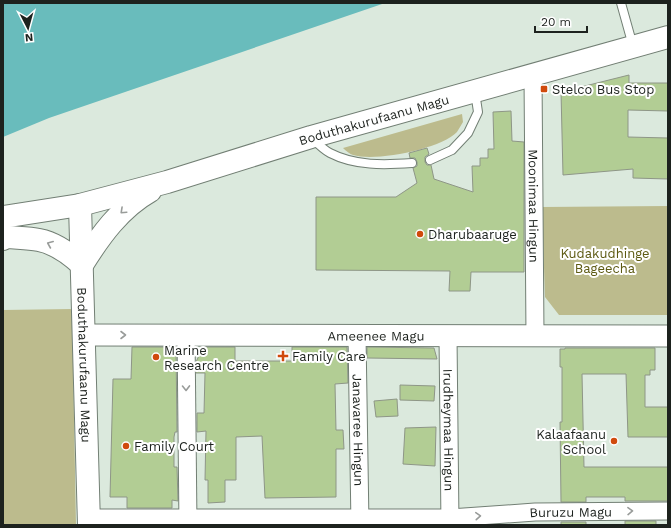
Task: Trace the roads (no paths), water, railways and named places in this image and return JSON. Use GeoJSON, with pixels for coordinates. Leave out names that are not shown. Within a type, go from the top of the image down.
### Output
{"type":"FeatureCollection","features":[{"type":"Feature","properties":{"kind":"main road","name":"Boduthakurufaanu Magu"},"geometry":{"type":"LineString","coordinates":[[4,231],[80,205],[167,182],[311,137],[668,37]]}},
{"type":"Feature","properties":{"kind":"main road"},"geometry":{"type":"LineString","coordinates":[[4,231],[40,240],[55,246],[70,255],[82,265],[108,226],[122,211],[141,196],[167,182]]}},
{"type":"Feature","properties":{"kind":"main road","name":"Boduthakurufaanu Magu"},"geometry":{"type":"LineString","coordinates":[[80,205],[89,522]]}},
{"type":"Feature","properties":{"kind":"street","name":"Moonimaa Hingun"},"geometry":{"type":"LineString","coordinates":[[533,75],[535,336]]}},
{"type":"Feature","properties":{"kind":"street","name":"Ameenee Magu"},"geometry":{"type":"LineString","coordinates":[[84,335],[668,336]]}},
{"type":"Feature","properties":{"kind":"street"},"geometry":{"type":"LineString","coordinates":[[186,335],[188,522]]}},
{"type":"Feature","properties":{"kind":"street","name":"Janavaree Hingun"},"geometry":{"type":"LineString","coordinates":[[357,336],[360,522]]}},
{"type":"Feature","properties":{"kind":"street","name":"Irudheymaa Hingun"},"geometry":{"type":"LineString","coordinates":[[448,336],[450,522]]}},
{"type":"Feature","properties":{"kind":"street","name":"Buruzu Magu"},"geometry":{"type":"LineString","coordinates":[[89,522],[450,522],[535,519],[668,511]]}},
{"type":"Feature","properties":{"kind":"lane"},"geometry":{"type":"LineString","coordinates":[[621,3],[633,47]]}},
{"type":"Feature","properties":{"kind":"lane"},"geometry":{"type":"LineString","coordinates":[[430,160],[452,150],[468,133],[478,112],[475,92]]}},
{"type":"Feature","properties":{"kind":"lane"},"geometry":{"type":"LineString","coordinates":[[311,137],[329,153],[356,162],[385,165],[412,163]]}},
{"type":"Feature","properties":{"kind":"water"},"geometry":{"type":"Polygon","coordinates":[[[3,3],[385,3],[49,118],[3,137],[3,3]]]}},
{"type":"Feature","properties":{"kind":"place","name":"Stelco Bus Stop"},"geometry":{"type":"Point","coordinates":[544,89]}},
{"type":"Feature","properties":{"kind":"place","name":"Dharubaaruge"},"geometry":{"type":"Point","coordinates":[420,234]}},
{"type":"Feature","properties":{"kind":"place","name":"Family Care"},"geometry":{"type":"Point","coordinates":[283,356]}},
{"type":"Feature","properties":{"kind":"place","name":"Marine Research Centre"},"geometry":{"type":"Point","coordinates":[156,357]}},
{"type":"Feature","properties":{"kind":"place","name":"Kalaafaanu School"},"geometry":{"type":"Point","coordinates":[614,441]}},
{"type":"Feature","properties":{"kind":"place","name":"Family Court"},"geometry":{"type":"Point","coordinates":[126,446]}},
{"type":"Feature","properties":{"kind":"park label","name":"Kudakudhinge Bageecha"},"geometry":{"type":"Point","coordinates":[605,260]}}]}
